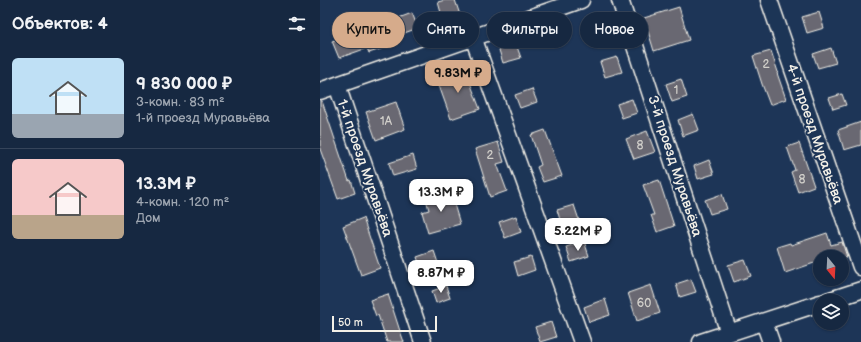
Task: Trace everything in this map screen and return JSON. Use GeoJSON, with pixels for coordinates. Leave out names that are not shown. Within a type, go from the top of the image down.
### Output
{"type":"FeatureCollection","features":[{"type":"Feature","properties":{"kind":"street","name":"1-й проезд Муравьёва"},"geometry":{"type":"LineString","coordinates":[[479,35],[581,0]]}},
{"type":"Feature","properties":{"kind":"street","name":"3-й проезд Муравьёва"},"geometry":{"type":"LineString","coordinates":[[620,0],[729,333]]}},
{"type":"Feature","properties":{"kind":"street","name":"4-й проезд Муравьёва"},"geometry":{"type":"LineString","coordinates":[[769,0],[861,267]]}},
{"type":"Feature","properties":{"kind":"street","name":"1-й проезд Муравьёва"},"geometry":{"type":"LineString","coordinates":[[320,91],[441,48]]}},
{"type":"Feature","properties":{"kind":"street"},"geometry":{"type":"LineString","coordinates":[[477,48],[582,342]]}},
{"type":"Feature","properties":{"kind":"street","name":"1-й проезд Муравьёва"},"geometry":{"type":"LineString","coordinates":[[337,84],[423,342]]}},
{"type":"Feature","properties":{"kind":"street"},"geometry":{"type":"LineString","coordinates":[[849,294],[861,290]]}},
{"type":"Feature","properties":{"kind":"street"},"geometry":{"type":"LineString","coordinates":[[701,342],[813,305]]}},
{"type":"Feature","properties":{"kind":"street"},"geometry":{"type":"LineString","coordinates":[[764,322],[771,342]]}},
{"type":"Feature","properties":{"kind":"building"},"geometry":{"type":"Polygon","coordinates":[[[455,0],[459,12],[441,12],[438,2],[455,0]]]}},
{"type":"Feature","properties":{"kind":"building"},"geometry":{"type":"Polygon","coordinates":[[[679,7],[689,40],[654,51],[648,31],[648,17],[679,7]]]}},
{"type":"Feature","properties":{"kind":"building"},"geometry":{"type":"Polygon","coordinates":[[[819,12],[824,28],[807,33],[802,17],[819,12]]]}},
{"type":"Feature","properties":{"kind":"building"},"geometry":{"type":"Polygon","coordinates":[[[412,13],[413,16],[413,30],[405,33],[405,16],[412,13]]]}},
{"type":"Feature","properties":{"kind":"building"},"geometry":{"type":"Polygon","coordinates":[[[335,48],[367,48],[339,58],[335,48]]]}},
{"type":"Feature","properties":{"kind":"building"},"geometry":{"type":"Polygon","coordinates":[[[367,48],[384,48],[369,53],[367,48]]]}},
{"type":"Feature","properties":{"kind":"building"},"geometry":{"type":"Polygon","coordinates":[[[505,48],[517,48],[521,58],[503,63],[499,50],[505,48]]]}},
{"type":"Feature","properties":{"kind":"building"},"geometry":{"type":"Polygon","coordinates":[[[831,48],[836,63],[818,68],[813,54],[831,48]]]}},
{"type":"Feature","properties":{"kind":"building"},"geometry":{"type":"Polygon","coordinates":[[[771,51],[786,99],[770,105],[753,56],[771,51]]]}},
{"type":"Feature","properties":{"kind":"building"},"geometry":{"type":"Polygon","coordinates":[[[617,57],[622,72],[605,77],[600,62],[617,57]]]}},
{"type":"Feature","properties":{"kind":"building"},"geometry":{"type":"Polygon","coordinates":[[[465,69],[480,109],[451,119],[437,80],[465,69]]]}},
{"type":"Feature","properties":{"kind":"building"},"geometry":{"type":"Polygon","coordinates":[[[681,79],[687,97],[672,102],[666,84],[681,79]]]}},
{"type":"Feature","properties":{"kind":"building"},"geometry":{"type":"Polygon","coordinates":[[[532,89],[537,102],[520,108],[515,95],[532,89]]]}},
{"type":"Feature","properties":{"kind":"building"},"geometry":{"type":"Polygon","coordinates":[[[842,94],[846,105],[833,109],[829,98],[842,94]]]}},
{"type":"Feature","properties":{"kind":"building"},"geometry":{"type":"Polygon","coordinates":[[[632,99],[637,113],[622,118],[617,104],[632,99]]]}},
{"type":"Feature","properties":{"kind":"building"},"geometry":{"type":"Polygon","coordinates":[[[320,101],[322,101],[349,181],[351,180],[355,193],[338,199],[320,149],[320,101]]]}},
{"type":"Feature","properties":{"kind":"building"},"geometry":{"type":"Polygon","coordinates":[[[396,102],[405,129],[376,140],[366,112],[396,102]]]}},
{"type":"Feature","properties":{"kind":"building"},"geometry":{"type":"Polygon","coordinates":[[[693,114],[699,130],[683,136],[678,120],[693,114]]]}},
{"type":"Feature","properties":{"kind":"building"},"geometry":{"type":"Polygon","coordinates":[[[861,122],[861,145],[844,150],[838,130],[861,122]]]}},
{"type":"Feature","properties":{"kind":"building"},"geometry":{"type":"Polygon","coordinates":[[[545,130],[562,176],[543,182],[537,167],[541,165],[531,135],[545,130]]]}},
{"type":"Feature","properties":{"kind":"building"},"geometry":{"type":"Polygon","coordinates":[[[647,131],[655,152],[634,159],[626,139],[647,131]]]}},
{"type":"Feature","properties":{"kind":"building"},"geometry":{"type":"Polygon","coordinates":[[[498,142],[504,162],[497,164],[507,191],[490,197],[475,149],[498,142]]]}},
{"type":"Feature","properties":{"kind":"building"},"geometry":{"type":"Polygon","coordinates":[[[799,143],[814,186],[798,192],[791,172],[795,170],[787,147],[799,143]]]}},
{"type":"Feature","properties":{"kind":"building"},"geometry":{"type":"Polygon","coordinates":[[[413,155],[417,169],[393,176],[389,163],[413,155]]]}},
{"type":"Feature","properties":{"kind":"building"},"geometry":{"type":"Polygon","coordinates":[[[709,160],[714,174],[698,179],[694,166],[709,160]]]}},
{"type":"Feature","properties":{"kind":"building"},"geometry":{"type":"Polygon","coordinates":[[[659,180],[674,226],[657,232],[651,215],[654,215],[643,185],[659,180]]]}},
{"type":"Feature","properties":{"kind":"building"},"geometry":{"type":"Polygon","coordinates":[[[450,191],[460,224],[428,233],[422,212],[429,210],[426,199],[450,191]]]}},
{"type":"Feature","properties":{"kind":"building"},"geometry":{"type":"Polygon","coordinates":[[[722,194],[727,209],[710,214],[705,200],[722,194]]]}},
{"type":"Feature","properties":{"kind":"building"},"geometry":{"type":"Polygon","coordinates":[[[574,205],[579,220],[562,226],[557,210],[574,205]]]}},
{"type":"Feature","properties":{"kind":"building"},"geometry":{"type":"Polygon","coordinates":[[[516,216],[521,232],[505,238],[499,222],[516,216]]]}},
{"type":"Feature","properties":{"kind":"building"},"geometry":{"type":"Polygon","coordinates":[[[363,218],[380,268],[361,275],[343,226],[363,218]]]}},
{"type":"Feature","properties":{"kind":"building"},"geometry":{"type":"Polygon","coordinates":[[[827,233],[831,245],[842,242],[845,250],[813,250],[813,263],[785,273],[777,247],[790,243],[791,245],[827,233]]]}},
{"type":"Feature","properties":{"kind":"building"},"geometry":{"type":"Polygon","coordinates":[[[584,241],[589,256],[571,262],[566,247],[584,241]]]}},
{"type":"Feature","properties":{"kind":"building"},"geometry":{"type":"Polygon","coordinates":[[[434,251],[439,266],[422,272],[417,257],[434,251]]]}},
{"type":"Feature","properties":{"kind":"building"},"geometry":{"type":"Polygon","coordinates":[[[531,257],[535,270],[518,276],[514,262],[531,257]]]}},
{"type":"Feature","properties":{"kind":"building"},"geometry":{"type":"Polygon","coordinates":[[[745,260],[751,276],[734,282],[728,265],[745,260]]]}},
{"type":"Feature","properties":{"kind":"building"},"geometry":{"type":"Polygon","coordinates":[[[691,279],[696,292],[680,297],[676,284],[691,279]]]}},
{"type":"Feature","properties":{"kind":"building"},"geometry":{"type":"Polygon","coordinates":[[[651,285],[660,313],[637,321],[628,293],[651,285]]]}},
{"type":"Feature","properties":{"kind":"building"},"geometry":{"type":"Polygon","coordinates":[[[446,286],[450,298],[436,303],[432,291],[446,286]]]}},
{"type":"Feature","properties":{"kind":"building"},"geometry":{"type":"Polygon","coordinates":[[[388,294],[404,342],[387,342],[378,315],[376,316],[370,300],[388,294]]]}},
{"type":"Feature","properties":{"kind":"building"},"geometry":{"type":"Polygon","coordinates":[[[605,299],[610,315],[589,322],[584,307],[605,299]]]}},
{"type":"Feature","properties":{"kind":"building"},"geometry":{"type":"Polygon","coordinates":[[[551,322],[556,337],[540,342],[535,327],[551,322]]]}}]}
